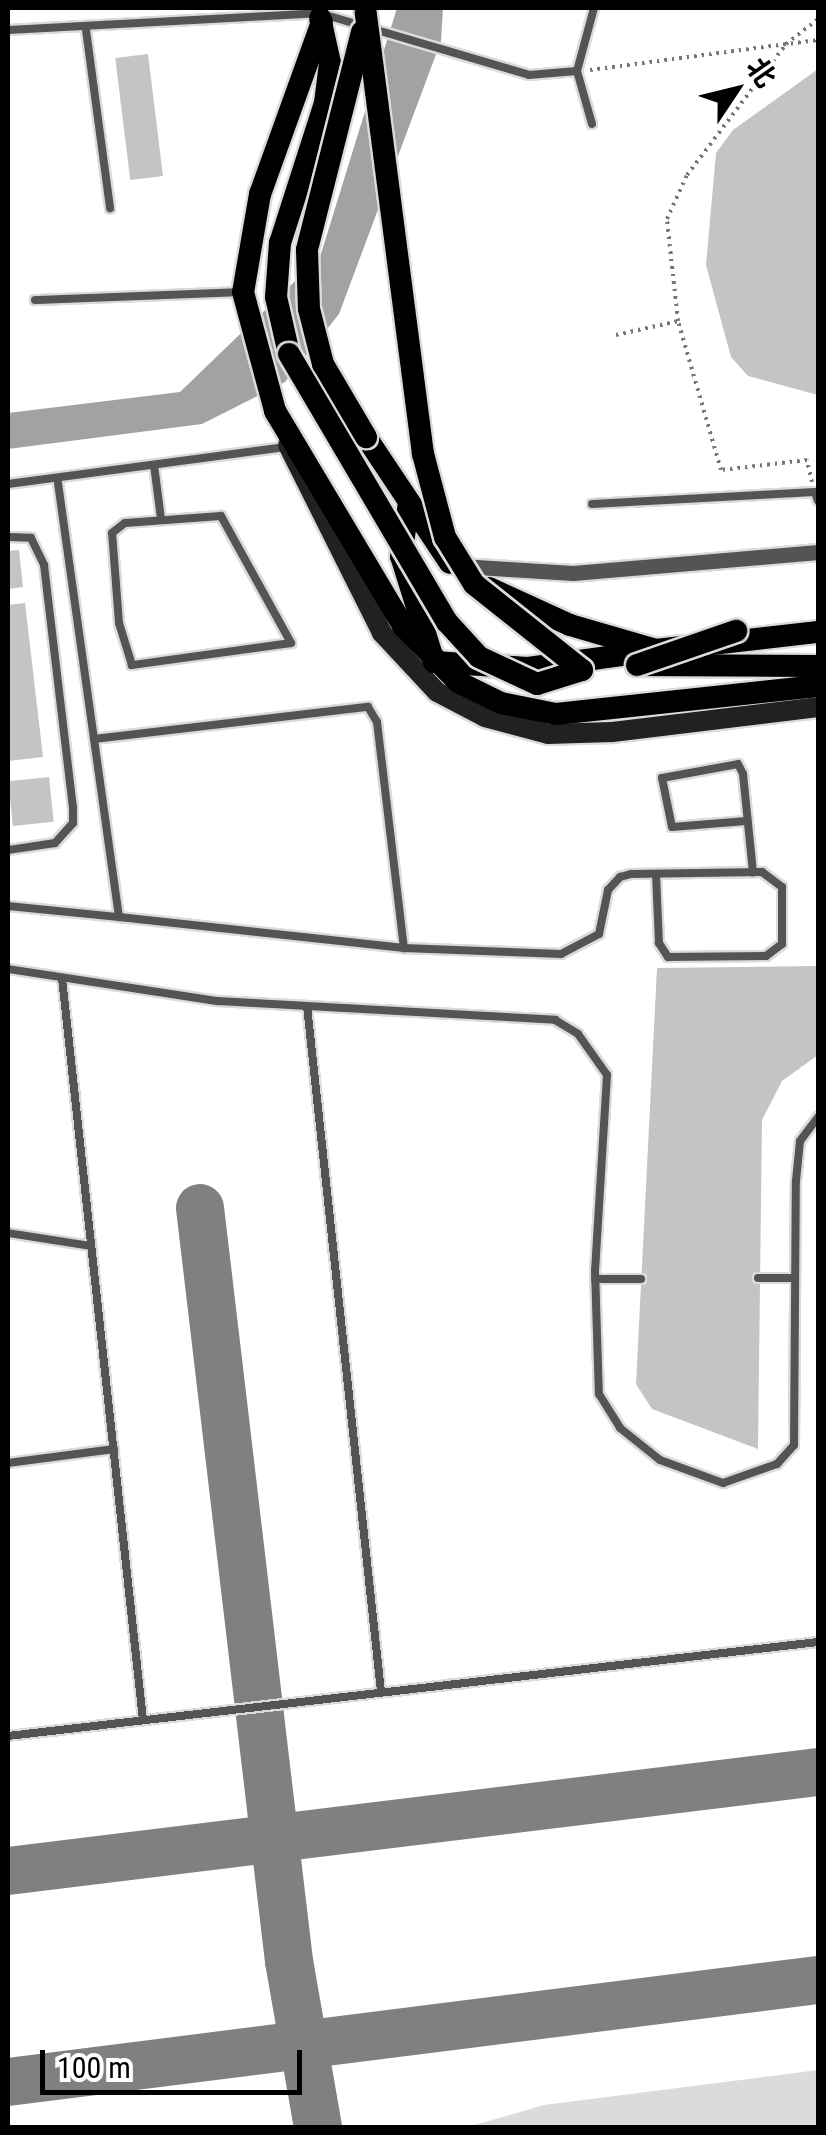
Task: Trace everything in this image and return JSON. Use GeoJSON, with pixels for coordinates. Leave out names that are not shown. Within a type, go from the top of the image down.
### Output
{"type":"FeatureCollection","features":[{"type":"Feature","properties":{"kind":"main road"},"geometry":{"type":"LineString","coordinates":[[365,10],[307,250],[308,309],[323,364],[451,565],[526,607],[646,658],[736,631],[818,620]]}},
{"type":"Feature","properties":{"kind":"main road"},"geometry":{"type":"LineString","coordinates":[[365,10],[422,454],[445,537],[474,584],[582,670]]}},
{"type":"Feature","properties":{"kind":"main road"},"geometry":{"type":"LineString","coordinates":[[320,14],[330,62],[325,104],[280,243],[276,297],[289,354],[447,622],[479,657],[537,684],[582,670],[646,658],[818,632]]}},
{"type":"Feature","properties":{"kind":"main road"},"geometry":{"type":"LineString","coordinates":[[320,14],[260,194],[244,292],[289,446],[382,634],[437,692],[485,717],[548,734],[612,732],[818,707]]}},
{"type":"Feature","properties":{"kind":"main road"},"geometry":{"type":"LineString","coordinates":[[276,411],[403,626],[434,662],[501,703],[556,714],[818,686]]}},
{"type":"Feature","properties":{"kind":"main road"},"geometry":{"type":"LineString","coordinates":[[409,503],[400,556],[434,662]]}},
{"type":"Feature","properties":{"kind":"main road"},"geometry":{"type":"LineString","coordinates":[[434,662],[528,668],[646,658],[818,666]]}},
{"type":"Feature","properties":{"kind":"street"},"geometry":{"type":"LineString","coordinates":[[451,565],[573,573],[818,552]]}},
{"type":"Feature","properties":{"kind":"lane"},"geometry":{"type":"LineString","coordinates":[[592,124],[577,72],[594,8]]}},
{"type":"Feature","properties":{"kind":"lane"},"geometry":{"type":"LineString","coordinates":[[8,30],[86,30],[320,14],[529,75],[577,72]]}},
{"type":"Feature","properties":{"kind":"lane"},"geometry":{"type":"LineString","coordinates":[[86,30],[110,208]]}},
{"type":"Feature","properties":{"kind":"lane"},"geometry":{"type":"LineString","coordinates":[[35,300],[244,292]]}},
{"type":"Feature","properties":{"kind":"lane"},"geometry":{"type":"LineString","coordinates":[[8,484],[289,446]]}},
{"type":"Feature","properties":{"kind":"lane"},"geometry":{"type":"LineString","coordinates":[[154,465],[162,518]]}},
{"type":"Feature","properties":{"kind":"lane"},"geometry":{"type":"LineString","coordinates":[[57,478],[120,917]]}},
{"type":"Feature","properties":{"kind":"lane"},"geometry":{"type":"LineString","coordinates":[[592,504],[817,496]]}},
{"type":"Feature","properties":{"kind":"lane"},"geometry":{"type":"LineString","coordinates":[[214,514],[226,520],[290,634],[288,646],[146,669],[126,659],[112,532],[162,518],[214,514]]}},
{"type":"Feature","properties":{"kind":"lane"},"geometry":{"type":"LineString","coordinates":[[8,538],[31,538],[44,565],[73,823],[55,843],[8,850]]}},
{"type":"Feature","properties":{"kind":"lane"},"geometry":{"type":"LineString","coordinates":[[94,739],[368,707],[377,722],[404,948]]}},
{"type":"Feature","properties":{"kind":"lane"},"geometry":{"type":"LineString","coordinates":[[746,821],[672,827],[662,778],[738,764],[746,821],[752,872]]}},
{"type":"Feature","properties":{"kind":"lane"},"geometry":{"type":"LineString","coordinates":[[8,906],[404,948],[574,952],[600,934],[613,881],[656,874],[752,872],[770,874],[782,887],[782,944],[766,956],[674,960],[659,942],[656,874]]}},
{"type":"Feature","properties":{"kind":"lane"},"geometry":{"type":"LineString","coordinates":[[8,970],[306,1006],[554,1020],[594,1048],[608,1075],[596,1279],[599,1394],[620,1428],[660,1460],[723,1484],[777,1464],[794,1445],[800,1142],[818,1117]]}},
{"type":"Feature","properties":{"kind":"lane"},"geometry":{"type":"LineString","coordinates":[[62,978],[143,1720]]}},
{"type":"Feature","properties":{"kind":"lane"},"geometry":{"type":"LineString","coordinates":[[306,1006],[381,1692]]}},
{"type":"Feature","properties":{"kind":"lane"},"geometry":{"type":"LineString","coordinates":[[8,1233],[91,1246]]}},
{"type":"Feature","properties":{"kind":"lane"},"geometry":{"type":"LineString","coordinates":[[758,1278],[796,1278]]}},
{"type":"Feature","properties":{"kind":"lane"},"geometry":{"type":"LineString","coordinates":[[596,1279],[641,1279]]}},
{"type":"Feature","properties":{"kind":"lane"},"geometry":{"type":"LineString","coordinates":[[8,1462],[114,1449]]}},
{"type":"Feature","properties":{"kind":"lane"},"geometry":{"type":"LineString","coordinates":[[8,1736],[818,1642]]}},
{"type":"Feature","properties":{"kind":"path"},"geometry":{"type":"LineString","coordinates":[[817,496],[806,460],[721,470],[678,321],[667,219],[687,175],[786,44],[818,19]]}},
{"type":"Feature","properties":{"kind":"path"},"geometry":{"type":"LineString","coordinates":[[577,72],[818,40]]}},
{"type":"Feature","properties":{"kind":"path"},"geometry":{"type":"LineString","coordinates":[[616,334],[678,321]]}},
{"type":"Feature","properties":{"kind":"shaded area"},"geometry":{"type":"Polygon","coordinates":[[[397,8],[443,8],[441,41],[339,314],[285,382],[202,424],[8,449],[8,413],[180,392],[320,257],[397,8]]]}},
{"type":"Feature","properties":{"kind":"shaded area"},"geometry":{"type":"Polygon","coordinates":[[[818,2070],[818,2127],[468,2127],[544,2105],[818,2070]]]}},
{"type":"Feature","properties":{"kind":"building"},"geometry":{"type":"Polygon","coordinates":[[[148,54],[163,176],[130,180],[115,58],[148,54]]]}},
{"type":"Feature","properties":{"kind":"building"},"geometry":{"type":"Polygon","coordinates":[[[818,69],[818,395],[748,376],[731,357],[706,265],[716,153],[733,130],[818,69]]]}},
{"type":"Feature","properties":{"kind":"building"},"geometry":{"type":"Polygon","coordinates":[[[19,550],[23,587],[8,589],[8,551],[19,550]]]}},
{"type":"Feature","properties":{"kind":"building"},"geometry":{"type":"Polygon","coordinates":[[[25,603],[43,757],[8,761],[8,605],[25,603]]]}},
{"type":"Feature","properties":{"kind":"building"},"geometry":{"type":"Polygon","coordinates":[[[49,777],[54,822],[13,826],[8,781],[49,777]]]}},
{"type":"Feature","properties":{"kind":"building"},"geometry":{"type":"Polygon","coordinates":[[[818,966],[818,1055],[782,1081],[762,1120],[758,1449],[652,1409],[636,1384],[657,968],[818,966]]]}},
{"type":"Feature","properties":{"kind":"taxiway"},"geometry":{"type":"LineString","coordinates":[[200,1208],[289,1961],[318,2128]]}},
{"type":"Feature","properties":{"kind":"taxiway"},"geometry":{"type":"LineString","coordinates":[[8,1871],[818,1772]]}},
{"type":"Feature","properties":{"kind":"taxiway"},"geometry":{"type":"LineString","coordinates":[[8,2082],[818,1980]]}}]}
